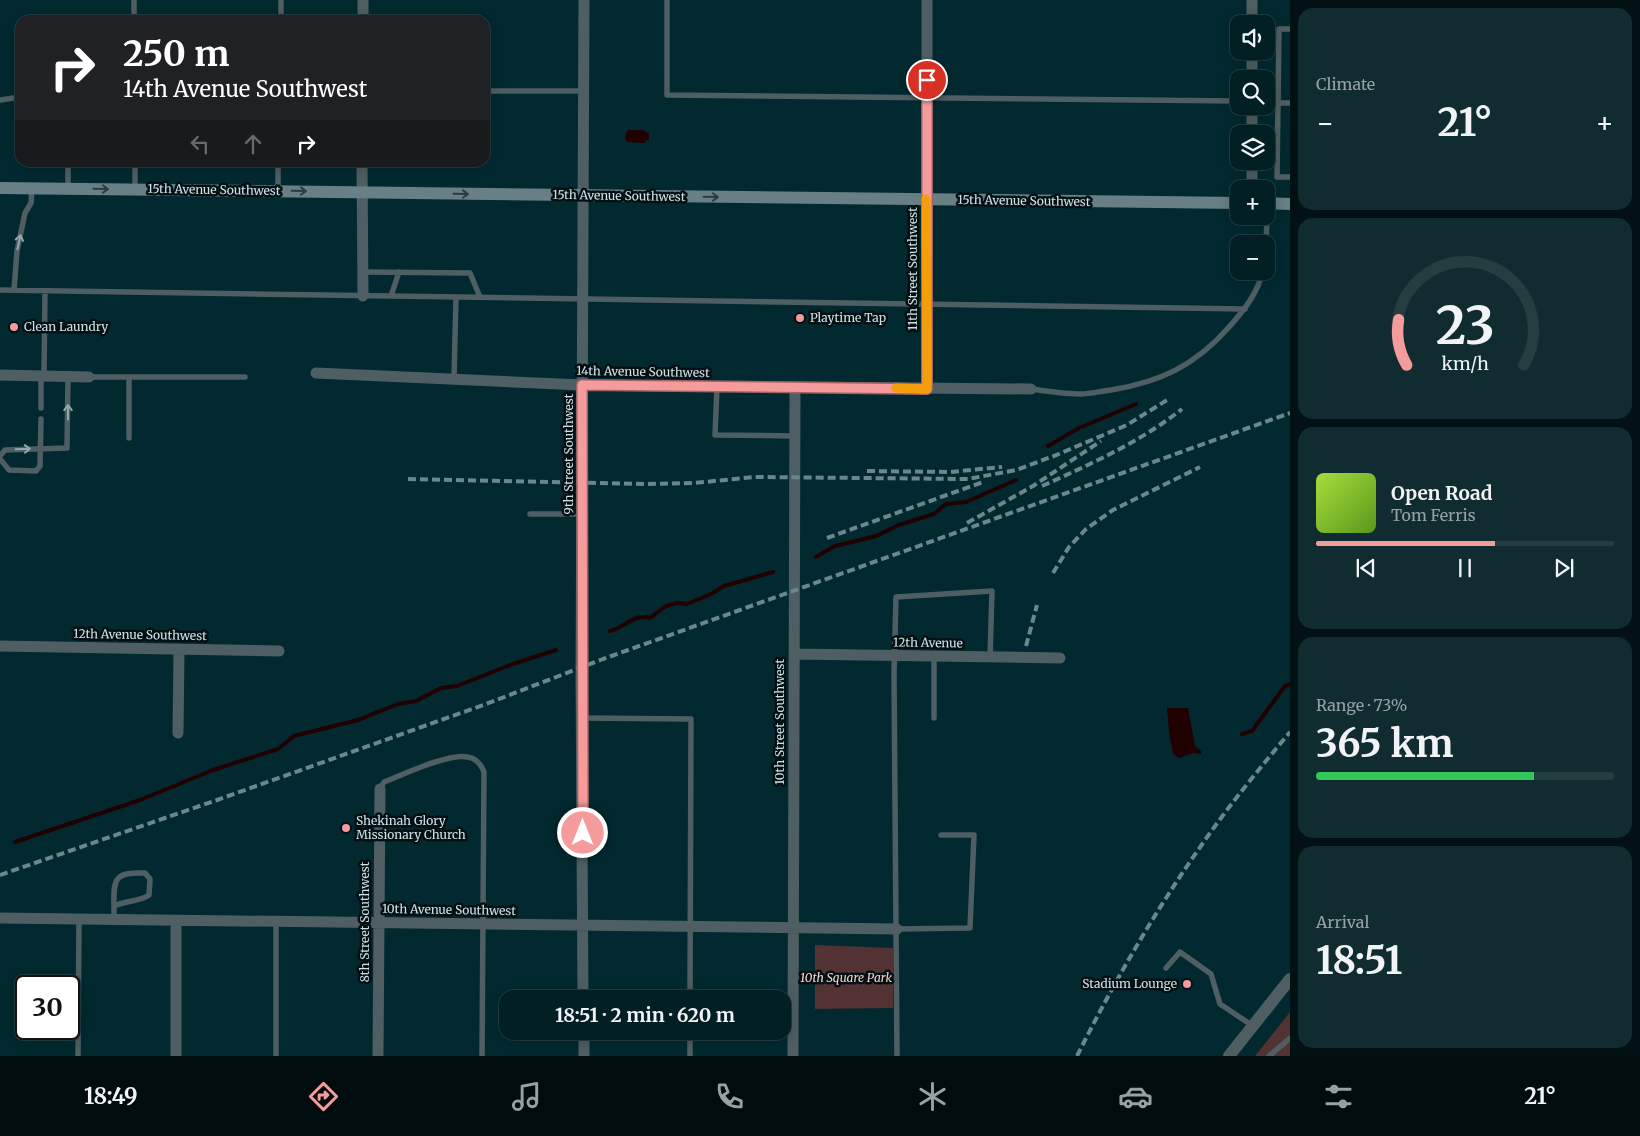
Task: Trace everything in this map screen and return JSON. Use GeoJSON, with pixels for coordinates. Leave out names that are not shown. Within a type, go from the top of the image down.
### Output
{"type":"FeatureCollection","features":[{"type":"Feature","properties":{"kind":"main road","name":"15th Avenue Southwest"},"geometry":{"type":"LineString","coordinates":[[0,188],[1230,203]]}},
{"type":"Feature","properties":{"kind":"main road"},"geometry":{"type":"LineString","coordinates":[[1275,203],[1290,204]]}},
{"type":"Feature","properties":{"kind":"street"},"geometry":{"type":"LineString","coordinates":[[363,0],[363,15]]}},
{"type":"Feature","properties":{"kind":"street","name":"9th Street Southwest"},"geometry":{"type":"LineString","coordinates":[[583,990],[582,385],[584,0]]}},
{"type":"Feature","properties":{"kind":"street","name":"11th Street Southwest"},"geometry":{"type":"LineString","coordinates":[[927,0],[927,389]]}},
{"type":"Feature","properties":{"kind":"street"},"geometry":{"type":"LineString","coordinates":[[1252,0],[1252,15]]}},
{"type":"Feature","properties":{"kind":"street"},"geometry":{"type":"LineString","coordinates":[[362,167],[364,296]]}},
{"type":"Feature","properties":{"kind":"street","name":"14th Avenue Southwest"},"geometry":{"type":"LineString","coordinates":[[316,373],[582,385],[1031,389]]}},
{"type":"Feature","properties":{"kind":"street"},"geometry":{"type":"LineString","coordinates":[[0,375],[89,377]]}},
{"type":"Feature","properties":{"kind":"street","name":"10th Street Southwest"},"geometry":{"type":"LineString","coordinates":[[793,1056],[795,388]]}},
{"type":"Feature","properties":{"kind":"street","name":"12th Avenue Southwest"},"geometry":{"type":"LineString","coordinates":[[0,646],[279,651]]}},
{"type":"Feature","properties":{"kind":"street"},"geometry":{"type":"LineString","coordinates":[[178,733],[179,649]]}},
{"type":"Feature","properties":{"kind":"street","name":"12th Avenue"},"geometry":{"type":"LineString","coordinates":[[794,654],[1060,658]]}},
{"type":"Feature","properties":{"kind":"street","name":"8th Street Southwest"},"geometry":{"type":"LineString","coordinates":[[378,1056],[380,788]]}},
{"type":"Feature","properties":{"kind":"street","name":"10th Avenue Southwest"},"geometry":{"type":"LineString","coordinates":[[0,918],[897,930]]}},
{"type":"Feature","properties":{"kind":"street"},"geometry":{"type":"LineString","coordinates":[[176,920],[176,1056]]}},
{"type":"Feature","properties":{"kind":"street"},"geometry":{"type":"LineString","coordinates":[[1229,1056],[1290,979]]}},
{"type":"Feature","properties":{"kind":"street"},"geometry":{"type":"LineString","coordinates":[[584,1040],[584,1056]]}},
{"type":"Feature","properties":{"kind":"lane"},"geometry":{"type":"LineString","coordinates":[[134,0],[134,15]]}},
{"type":"Feature","properties":{"kind":"lane"},"geometry":{"type":"LineString","coordinates":[[280,15],[281,0]]}},
{"type":"Feature","properties":{"kind":"lane"},"geometry":{"type":"LineString","coordinates":[[668,0],[667,95],[1230,101]]}},
{"type":"Feature","properties":{"kind":"lane"},"geometry":{"type":"LineString","coordinates":[[1290,30],[1279,29],[1277,177],[1290,177]]}},
{"type":"Feature","properties":{"kind":"lane"},"geometry":{"type":"LineString","coordinates":[[490,91],[584,92]]}},
{"type":"Feature","properties":{"kind":"lane"},"geometry":{"type":"LineString","coordinates":[[0,100],[15,98]]}},
{"type":"Feature","properties":{"kind":"lane"},"geometry":{"type":"LineString","coordinates":[[1275,103],[1290,103]]}},
{"type":"Feature","properties":{"kind":"lane"},"geometry":{"type":"LineString","coordinates":[[68,167],[68,188]]}},
{"type":"Feature","properties":{"kind":"lane"},"geometry":{"type":"LineString","coordinates":[[135,167],[135,189]]}},
{"type":"Feature","properties":{"kind":"lane"},"geometry":{"type":"LineString","coordinates":[[278,167],[278,191]]}},
{"type":"Feature","properties":{"kind":"lane"},"geometry":{"type":"LineString","coordinates":[[14,290],[17,251],[25,213],[32,203],[32,188]]}},
{"type":"Feature","properties":{"kind":"lane"},"geometry":{"type":"LineString","coordinates":[[363,272],[470,273],[480,297]]}},
{"type":"Feature","properties":{"kind":"lane"},"geometry":{"type":"LineString","coordinates":[[391,296],[399,272]]}},
{"type":"Feature","properties":{"kind":"lane"},"geometry":{"type":"LineString","coordinates":[[1031,389],[1082,394],[1128,388],[1167,375],[1201,355],[1221,336],[1245,309],[1261,280]]}},
{"type":"Feature","properties":{"kind":"lane"},"geometry":{"type":"LineString","coordinates":[[0,290],[1245,309]]}},
{"type":"Feature","properties":{"kind":"lane"},"geometry":{"type":"LineString","coordinates":[[41,408],[45,291]]}},
{"type":"Feature","properties":{"kind":"lane"},"geometry":{"type":"LineString","coordinates":[[454,379],[456,297]]}},
{"type":"Feature","properties":{"kind":"lane"},"geometry":{"type":"LineString","coordinates":[[41,419],[40,449],[40,466],[36,471],[9,470],[0,457],[5,450],[40,449],[68,448],[68,376]]}},
{"type":"Feature","properties":{"kind":"lane"},"geometry":{"type":"LineString","coordinates":[[89,377],[245,377]]}},
{"type":"Feature","properties":{"kind":"lane"},"geometry":{"type":"LineString","coordinates":[[129,377],[129,438]]}},
{"type":"Feature","properties":{"kind":"lane"},"geometry":{"type":"LineString","coordinates":[[716,387],[715,435],[795,436]]}},
{"type":"Feature","properties":{"kind":"lane"},"geometry":{"type":"LineString","coordinates":[[530,514],[582,514]]}},
{"type":"Feature","properties":{"kind":"lane"},"geometry":{"type":"LineString","coordinates":[[897,1056],[894,656],[896,597],[992,591],[990,658]]}},
{"type":"Feature","properties":{"kind":"lane"},"geometry":{"type":"LineString","coordinates":[[934,657],[934,718]]}},
{"type":"Feature","properties":{"kind":"lane"},"geometry":{"type":"LineString","coordinates":[[582,718],[691,719],[690,990]]}},
{"type":"Feature","properties":{"kind":"lane"},"geometry":{"type":"LineString","coordinates":[[380,788],[384,782],[451,757],[468,757],[480,763],[484,772],[482,1056]]}},
{"type":"Feature","properties":{"kind":"lane"},"geometry":{"type":"LineString","coordinates":[[897,930],[970,928],[974,835],[941,835]]}},
{"type":"Feature","properties":{"kind":"lane"},"geometry":{"type":"LineString","coordinates":[[114,906],[125,901],[143,899],[149,895],[150,879],[145,873],[127,872],[117,880],[113,888],[114,920]]}},
{"type":"Feature","properties":{"kind":"lane"},"geometry":{"type":"LineString","coordinates":[[78,1056],[79,919]]}},
{"type":"Feature","properties":{"kind":"lane"},"geometry":{"type":"LineString","coordinates":[[276,922],[276,1056]]}},
{"type":"Feature","properties":{"kind":"lane"},"geometry":{"type":"LineString","coordinates":[[1166,968],[1180,952],[1211,974],[1220,1004],[1253,1026]]}},
{"type":"Feature","properties":{"kind":"lane"},"geometry":{"type":"LineString","coordinates":[[1269,1056],[1290,1038]]}},
{"type":"Feature","properties":{"kind":"lane"},"geometry":{"type":"LineString","coordinates":[[690,1040],[690,1056]]}},
{"type":"Feature","properties":{"kind":"green space","name":"10th Square Park"},"geometry":{"type":"Polygon","coordinates":[[[815,945],[893,948],[893,1008],[815,1009],[815,945]]]}},
{"type":"Feature","properties":{"kind":"green space"},"geometry":{"type":"Polygon","coordinates":[[[1290,1012],[1290,1056],[1255,1056],[1290,1012]]]}},
{"type":"Feature","properties":{"kind":"shaded area"},"geometry":{"type":"Polygon","coordinates":[[[628,130],[643,130],[649,133],[649,140],[644,143],[627,142],[625,136],[628,130]]]}},
{"type":"Feature","properties":{"kind":"shaded area"},"geometry":{"type":"Polygon","coordinates":[[[1167,708],[1188,708],[1195,746],[1201,751],[1201,754],[1193,753],[1179,758],[1173,754],[1167,708]]]}},
{"type":"Feature","properties":{"kind":"waterway"},"geometry":{"type":"LineString","coordinates":[[1048,446],[1079,428],[1136,404]]}},
{"type":"Feature","properties":{"kind":"waterway"},"geometry":{"type":"LineString","coordinates":[[816,557],[835,546],[876,536],[899,525],[934,514],[946,504],[966,502],[1016,480]]}},
{"type":"Feature","properties":{"kind":"waterway"},"geometry":{"type":"LineString","coordinates":[[610,631],[639,617],[650,618],[666,606],[677,603],[687,604],[711,594],[724,586],[773,572]]}},
{"type":"Feature","properties":{"kind":"waterway"},"geometry":{"type":"LineString","coordinates":[[15,842],[140,800],[213,770],[278,749],[294,736],[358,720],[398,704],[416,701],[441,688],[457,686],[513,664],[556,650]]}},
{"type":"Feature","properties":{"kind":"waterway"},"geometry":{"type":"LineString","coordinates":[[1242,734],[1252,731],[1285,686],[1290,684]]}},
{"type":"Feature","properties":{"kind":"railway"},"geometry":{"type":"LineString","coordinates":[[408,479],[645,484],[694,483],[755,477],[968,479],[1016,470],[1054,456],[1127,425],[1167,400]]}},
{"type":"Feature","properties":{"kind":"railway"},"geometry":{"type":"LineString","coordinates":[[1042,486],[1097,461],[1132,442],[1182,409]]}},
{"type":"Feature","properties":{"kind":"railway"},"geometry":{"type":"LineString","coordinates":[[0,875],[486,704],[603,659],[1290,413]]}},
{"type":"Feature","properties":{"kind":"railway"},"geometry":{"type":"LineString","coordinates":[[967,523],[1033,486],[1101,441]]}},
{"type":"Feature","properties":{"kind":"railway"},"geometry":{"type":"LineString","coordinates":[[867,471],[950,472],[1002,467]]}},
{"type":"Feature","properties":{"kind":"railway"},"geometry":{"type":"LineString","coordinates":[[1053,573],[1069,547],[1086,529],[1113,510],[1200,467]]}},
{"type":"Feature","properties":{"kind":"railway"},"geometry":{"type":"LineString","coordinates":[[827,538],[983,482]]}},
{"type":"Feature","properties":{"kind":"railway"},"geometry":{"type":"LineString","coordinates":[[1026,646],[1037,605]]}},
{"type":"Feature","properties":{"kind":"railway"},"geometry":{"type":"LineString","coordinates":[[1077,1056],[1120,974],[1168,895],[1224,814],[1290,732]]}},
{"type":"Feature","properties":{"kind":"slow traffic"},"geometry":{"type":"LineString","coordinates":[[896,388],[927,389],[926,199]]}},
{"type":"Feature","properties":{"kind":"place","name":"Playtime Tap"},"geometry":{"type":"Point","coordinates":[800,318]}},
{"type":"Feature","properties":{"kind":"place","name":"Clean Laundry"},"geometry":{"type":"Point","coordinates":[14,327]}},
{"type":"Feature","properties":{"kind":"place","name":"Shekinah Glory Missionary Church"},"geometry":{"type":"Point","coordinates":[346,828]}},
{"type":"Feature","properties":{"kind":"place","name":"Stadium Lounge"},"geometry":{"type":"Point","coordinates":[1187,984]}},
{"type":"Feature","properties":{"kind":"route"},"geometry":{"type":"LineString","coordinates":[[583,833],[582,385],[927,389],[927,80]]}}]}
